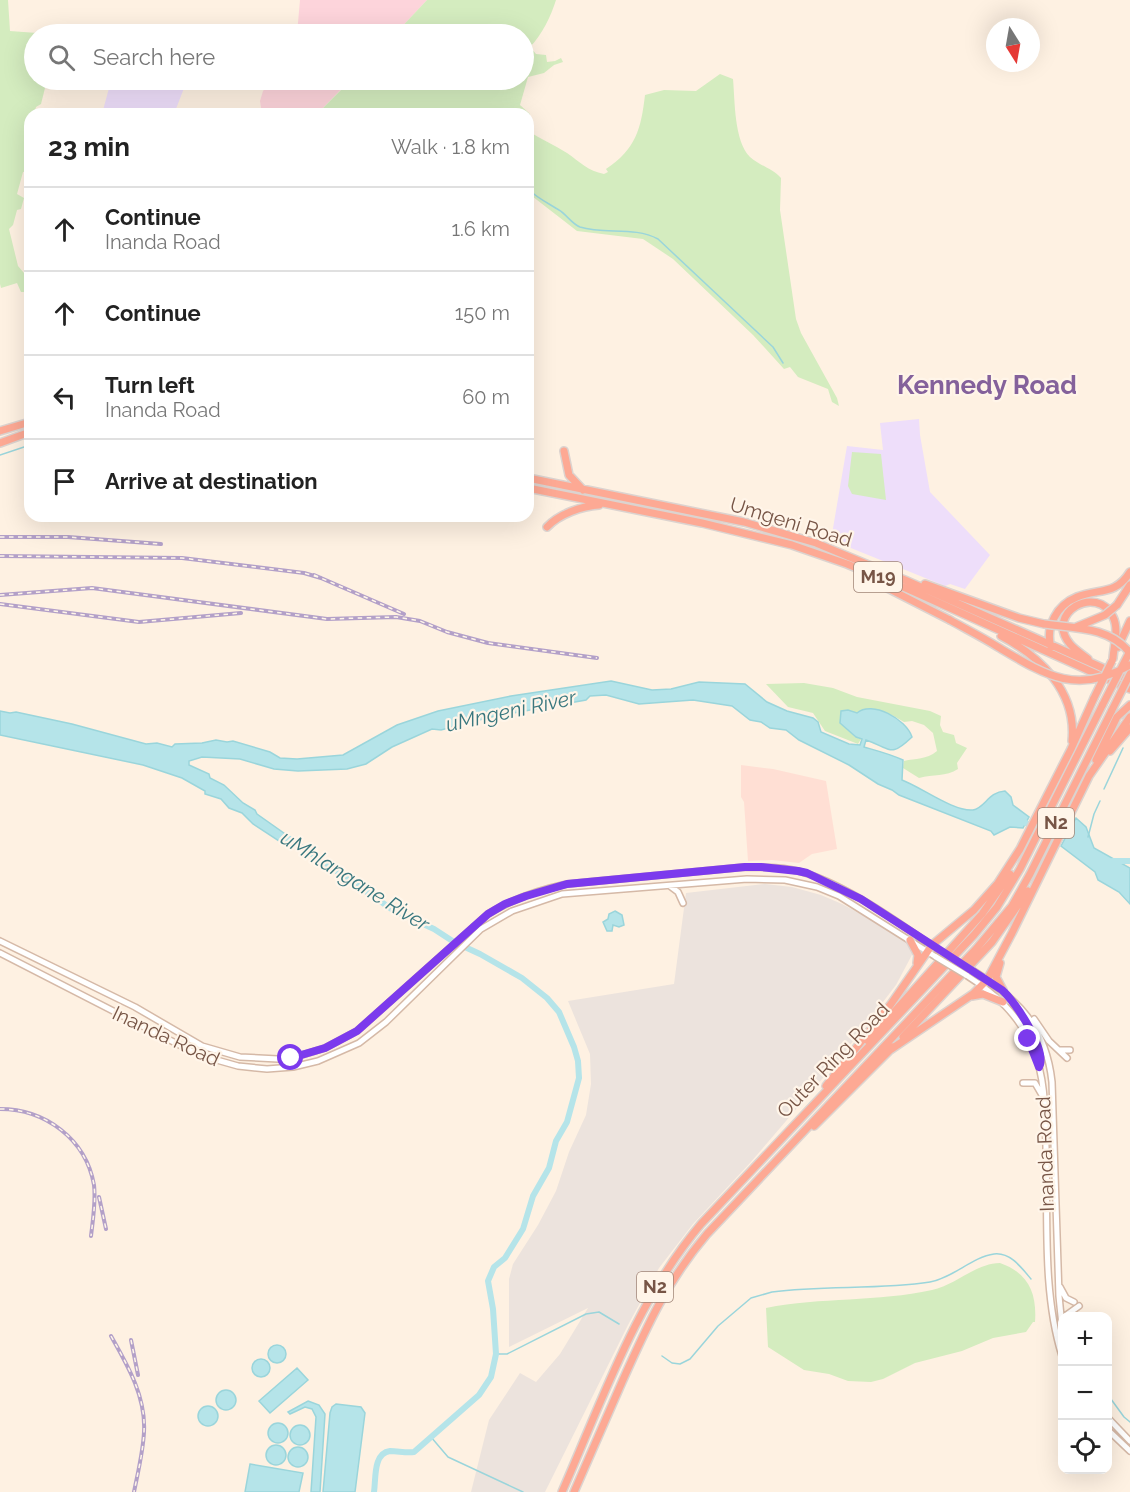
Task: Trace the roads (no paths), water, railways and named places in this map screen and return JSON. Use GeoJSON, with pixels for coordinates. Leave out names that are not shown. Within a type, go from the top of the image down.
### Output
{"type":"FeatureCollection","features":[{"type":"Feature","properties":{"kind":"highway"},"geometry":{"type":"LineString","coordinates":[[0,431],[24,424]]}},
{"type":"Feature","properties":{"kind":"highway"},"geometry":{"type":"LineString","coordinates":[[0,444],[24,435]]}},
{"type":"Feature","properties":{"kind":"highway"},"geometry":{"type":"LineString","coordinates":[[564,451],[569,475],[584,490]]}},
{"type":"Feature","properties":{"kind":"highway","name":"Umgeni Road"},"geometry":{"type":"LineString","coordinates":[[534,479],[773,530],[816,543],[1130,680]]}},
{"type":"Feature","properties":{"kind":"highway","name":"Umgeni Road"},"geometry":{"type":"LineString","coordinates":[[534,489],[747,533],[785,543],[847,564],[1130,689]]}},
{"type":"Feature","properties":{"kind":"highway"},"geometry":{"type":"LineString","coordinates":[[547,527],[555,520],[584,507],[613,505]]}},
{"type":"Feature","properties":{"kind":"highway"},"geometry":{"type":"LineString","coordinates":[[785,543],[860,574],[950,620],[1033,669],[1061,679],[1108,676],[1130,665]]}},
{"type":"Feature","properties":{"kind":"highway"},"geometry":{"type":"LineString","coordinates":[[1060,658],[1050,645],[1051,624],[1063,605],[1078,596],[1111,589],[1124,580],[1130,572]]}},
{"type":"Feature","properties":{"kind":"highway"},"geometry":{"type":"LineString","coordinates":[[904,580],[923,584],[1019,618],[1102,633],[1110,636],[1130,652]]}},
{"type":"Feature","properties":{"kind":"highway"},"geometry":{"type":"LineString","coordinates":[[1073,627],[1105,615],[1117,605],[1130,585]]}},
{"type":"Feature","properties":{"kind":"highway"},"geometry":{"type":"LineString","coordinates":[[1096,665],[1071,645],[1065,635],[1065,620],[1075,606],[1089,602],[1096,603],[1112,614],[1116,634],[1112,659]]}},
{"type":"Feature","properties":{"kind":"highway"},"geometry":{"type":"LineString","coordinates":[[948,607],[1010,640],[1048,670],[1070,707],[1071,749]]}},
{"type":"Feature","properties":{"kind":"highway"},"geometry":{"type":"LineString","coordinates":[[827,1085],[982,914],[1003,886],[1015,867],[1020,849],[1071,749],[1130,621]]}},
{"type":"Feature","properties":{"kind":"highway","name":"Outer Ring Road"},"geometry":{"type":"LineString","coordinates":[[562,1492],[637,1321],[673,1259],[701,1224],[998,907],[1015,867],[1071,767],[1130,652]]}},
{"type":"Feature","properties":{"kind":"highway","name":"Outer Ring Road"},"geometry":{"type":"LineString","coordinates":[[574,1492],[646,1327],[669,1284],[707,1234],[976,949],[1035,877],[1081,772],[1130,674]]}},
{"type":"Feature","properties":{"kind":"highway"},"geometry":{"type":"LineString","coordinates":[[785,1152],[824,1117],[890,1050],[1010,920],[1047,861],[1117,717],[1130,705]]}},
{"type":"Feature","properties":{"kind":"highway"},"geometry":{"type":"LineString","coordinates":[[1091,773],[1130,717]]}},
{"type":"Feature","properties":{"kind":"highway"},"geometry":{"type":"LineString","coordinates":[[1113,744],[1130,728]]}},
{"type":"Feature","properties":{"kind":"highway"},"geometry":{"type":"LineString","coordinates":[[802,1116],[891,1004],[930,948],[974,910],[1015,867]]}},
{"type":"Feature","properties":{"kind":"highway"},"geometry":{"type":"LineString","coordinates":[[1002,990],[997,982],[996,973],[1035,877]]}},
{"type":"Feature","properties":{"kind":"highway"},"geometry":{"type":"LineString","coordinates":[[890,1050],[968,997],[985,982],[1012,933]]}},
{"type":"Feature","properties":{"kind":"highway"},"geometry":{"type":"LineString","coordinates":[[910,940],[918,948],[919,960],[912,974]]}},
{"type":"Feature","properties":{"kind":"highway"},"geometry":{"type":"LineString","coordinates":[[968,997],[983,994],[1003,1002]]}},
{"type":"Feature","properties":{"kind":"main road","name":"Inanda Road"},"geometry":{"type":"LineString","coordinates":[[0,941],[135,1007],[202,1046],[229,1055],[265,1060],[302,1055],[338,1043],[366,1024],[488,914],[505,904],[557,886],[687,872],[761,867],[807,873],[852,895],[903,926],[923,940],[936,957],[966,975],[1002,990],[1028,1016],[1037,1030],[1047,1054],[1051,1074],[1061,1312]]}},
{"type":"Feature","properties":{"kind":"main road","name":"Inanda Road"},"geometry":{"type":"LineString","coordinates":[[0,953],[199,1056],[238,1066],[267,1069],[293,1067],[318,1061],[359,1042],[386,1022],[446,962],[494,920],[552,897],[579,892],[758,879],[801,883],[839,896],[910,940]]}},
{"type":"Feature","properties":{"kind":"main road"},"geometry":{"type":"LineString","coordinates":[[669,886],[678,892],[683,903]]}},
{"type":"Feature","properties":{"kind":"main road","name":"Inanda Road"},"geometry":{"type":"LineString","coordinates":[[918,948],[930,948],[941,952],[972,970],[985,982],[1022,1028],[1039,1067],[1044,1100],[1051,1306],[1058,1338]]}},
{"type":"Feature","properties":{"kind":"main road"},"geometry":{"type":"LineString","coordinates":[[1011,998],[1027,1011],[1049,1041],[1068,1058]]}},
{"type":"Feature","properties":{"kind":"main road"},"geometry":{"type":"LineString","coordinates":[[1011,998],[1034,1038],[1042,1059],[1039,1067],[1051,1074]]}},
{"type":"Feature","properties":{"kind":"main road"},"geometry":{"type":"LineString","coordinates":[[1060,1050],[1070,1050]]}},
{"type":"Feature","properties":{"kind":"main road"},"geometry":{"type":"LineString","coordinates":[[1023,1083],[1035,1083],[1044,1100]]}},
{"type":"Feature","properties":{"kind":"main road"},"geometry":{"type":"LineString","coordinates":[[1058,1283],[1063,1295],[1077,1304],[1070,1312]]}},
{"type":"Feature","properties":{"kind":"main road"},"geometry":{"type":"LineString","coordinates":[[1109,1420],[1130,1441]]}},
{"type":"Feature","properties":{"kind":"main road"},"geometry":{"type":"LineString","coordinates":[[1112,1435],[1130,1451]]}},
{"type":"Feature","properties":{"kind":"water"},"geometry":{"type":"Polygon","coordinates":[[[611,681],[652,690],[671,689],[699,682],[745,684],[767,702],[787,711],[813,718],[818,722],[821,732],[849,744],[860,745],[862,739],[856,737],[840,723],[841,711],[848,710],[857,713],[863,710],[879,710],[896,718],[909,730],[912,737],[895,750],[886,749],[866,740],[864,747],[903,760],[902,780],[965,810],[977,809],[995,794],[1005,791],[1011,797],[1013,805],[1029,817],[1023,828],[1010,827],[994,835],[991,831],[899,795],[849,765],[799,740],[786,730],[770,728],[761,722],[750,720],[732,706],[693,700],[639,704],[606,695],[590,696],[586,700],[491,717],[441,730],[432,729],[392,747],[366,764],[347,769],[298,771],[274,769],[240,759],[202,757],[189,761],[189,765],[209,774],[210,778],[224,785],[257,814],[298,843],[285,845],[253,824],[242,813],[229,808],[221,799],[205,794],[205,791],[182,778],[143,765],[0,735],[0,711],[16,712],[72,724],[146,744],[157,743],[172,747],[175,744],[216,740],[233,741],[270,752],[280,758],[297,759],[343,755],[397,725],[438,711],[511,696],[611,681]]]}},
{"type":"Feature","properties":{"kind":"water"},"geometry":{"type":"Polygon","coordinates":[[[1076,818],[1086,827],[1094,848],[1130,868],[1130,904],[1119,892],[1098,880],[1095,872],[1061,846],[1076,818]]]}},
{"type":"Feature","properties":{"kind":"water"},"geometry":{"type":"Polygon","coordinates":[[[615,911],[622,915],[624,925],[619,927],[613,925],[612,931],[607,931],[603,922],[608,919],[609,914],[615,911]]]}},
{"type":"Feature","properties":{"kind":"water"},"geometry":{"type":"Polygon","coordinates":[[[277,1345],[283,1348],[286,1354],[283,1360],[277,1363],[271,1360],[268,1354],[271,1348],[277,1345]]]}},
{"type":"Feature","properties":{"kind":"water"},"geometry":{"type":"Polygon","coordinates":[[[261,1359],[267,1362],[270,1368],[267,1374],[261,1377],[255,1374],[252,1368],[255,1362],[261,1359]]]}},
{"type":"Feature","properties":{"kind":"water"},"geometry":{"type":"Polygon","coordinates":[[[297,1368],[308,1380],[270,1413],[259,1401],[297,1368]]]}},
{"type":"Feature","properties":{"kind":"water"},"geometry":{"type":"Polygon","coordinates":[[[226,1390],[233,1393],[236,1400],[233,1407],[226,1410],[219,1407],[216,1400],[219,1393],[226,1390]]]}},
{"type":"Feature","properties":{"kind":"water"},"geometry":{"type":"Polygon","coordinates":[[[308,1401],[319,1405],[325,1414],[320,1492],[311,1492],[316,1417],[312,1409],[305,1407],[290,1414],[288,1412],[308,1401]]]}},
{"type":"Feature","properties":{"kind":"water"},"geometry":{"type":"Polygon","coordinates":[[[336,1404],[361,1407],[365,1413],[355,1492],[323,1492],[330,1413],[336,1404]]]}},
{"type":"Feature","properties":{"kind":"water"},"geometry":{"type":"Polygon","coordinates":[[[208,1406],[215,1409],[218,1416],[215,1423],[208,1426],[201,1423],[198,1416],[201,1409],[208,1406]]]}},
{"type":"Feature","properties":{"kind":"water"},"geometry":{"type":"Polygon","coordinates":[[[278,1423],[285,1426],[288,1433],[285,1440],[278,1443],[271,1440],[268,1433],[271,1426],[278,1423]]]}},
{"type":"Feature","properties":{"kind":"water"},"geometry":{"type":"Polygon","coordinates":[[[300,1425],[307,1428],[310,1435],[307,1442],[300,1445],[293,1442],[290,1435],[293,1428],[300,1425]]]}},
{"type":"Feature","properties":{"kind":"water"},"geometry":{"type":"Polygon","coordinates":[[[276,1445],[283,1448],[286,1455],[283,1462],[276,1465],[269,1462],[266,1455],[269,1448],[276,1445]]]}},
{"type":"Feature","properties":{"kind":"water"},"geometry":{"type":"Polygon","coordinates":[[[298,1447],[305,1450],[308,1457],[305,1464],[298,1467],[291,1464],[288,1457],[291,1450],[298,1447]]]}},
{"type":"Feature","properties":{"kind":"water"},"geometry":{"type":"Polygon","coordinates":[[[250,1464],[303,1473],[299,1492],[245,1492],[250,1464]]]}},
{"type":"Feature","properties":{"kind":"waterway"},"geometry":{"type":"LineString","coordinates":[[534,194],[580,227],[639,233],[658,239],[773,347],[783,363]]}},
{"type":"Feature","properties":{"kind":"waterway"},"geometry":{"type":"LineString","coordinates":[[0,455],[24,447]]}},
{"type":"Feature","properties":{"kind":"waterway"},"geometry":{"type":"LineString","coordinates":[[1104,789],[1123,748]]}},
{"type":"Feature","properties":{"kind":"waterway"},"geometry":{"type":"LineString","coordinates":[[1088,837],[1100,801]]}},
{"type":"Feature","properties":{"kind":"waterway","name":"uMngeni River"},"geometry":{"type":"LineString","coordinates":[[1021,821],[1061,838]]}},
{"type":"Feature","properties":{"kind":"waterway","name":"uMhlangane River"},"geometry":{"type":"LineString","coordinates":[[290,839],[393,910],[434,929],[522,978],[547,998],[559,1012],[578,1061],[579,1078],[567,1122],[556,1141],[549,1168],[533,1196],[523,1229],[505,1258],[494,1267],[488,1281],[493,1309],[496,1354],[491,1377],[479,1395],[414,1452],[390,1451],[381,1456],[376,1467],[374,1492]]}},
{"type":"Feature","properties":{"kind":"waterway"},"geometry":{"type":"LineString","coordinates":[[1113,861],[1130,861]]}},
{"type":"Feature","properties":{"kind":"waterway"},"geometry":{"type":"LineString","coordinates":[[662,1356],[672,1363],[680,1364],[690,1359],[718,1326],[751,1298],[772,1292],[930,1282],[947,1276],[978,1259],[994,1254],[1010,1258],[1031,1279]]}},
{"type":"Feature","properties":{"kind":"waterway"},"geometry":{"type":"LineString","coordinates":[[496,1354],[507,1354],[586,1314],[599,1312],[619,1324]]}},
{"type":"Feature","properties":{"kind":"waterway"},"geometry":{"type":"LineString","coordinates":[[1112,1400],[1130,1422]]}},
{"type":"Feature","properties":{"kind":"waterway"},"geometry":{"type":"LineString","coordinates":[[431,1437],[448,1457],[523,1492]]}},
{"type":"Feature","properties":{"kind":"railway"},"geometry":{"type":"LineString","coordinates":[[0,537],[68,537],[161,544]]}},
{"type":"Feature","properties":{"kind":"railway"},"geometry":{"type":"LineString","coordinates":[[0,556],[182,558],[304,573],[321,578]]}},
{"type":"Feature","properties":{"kind":"railway"},"geometry":{"type":"LineString","coordinates":[[314,575],[404,614]]}},
{"type":"Feature","properties":{"kind":"railway"},"geometry":{"type":"LineString","coordinates":[[0,595],[92,588],[327,619],[396,617],[420,621],[447,632],[488,643],[597,658]]}},
{"type":"Feature","properties":{"kind":"railway"},"geometry":{"type":"LineString","coordinates":[[0,604],[139,622],[241,613]]}},
{"type":"Feature","properties":{"kind":"railway"},"geometry":{"type":"LineString","coordinates":[[0,1109],[33,1114],[61,1130],[73,1141],[90,1169],[94,1185],[91,1236]]}},
{"type":"Feature","properties":{"kind":"railway"},"geometry":{"type":"LineString","coordinates":[[99,1197],[106,1229]]}},
{"type":"Feature","properties":{"kind":"railway"},"geometry":{"type":"LineString","coordinates":[[111,1336],[135,1382],[144,1419],[140,1462],[134,1492]]}},
{"type":"Feature","properties":{"kind":"railway"},"geometry":{"type":"LineString","coordinates":[[131,1340],[138,1375]]}},
{"type":"Feature","properties":{"kind":"district","name":"Kennedy Road"},"geometry":{"type":"Point","coordinates":[987,385]}}]}
